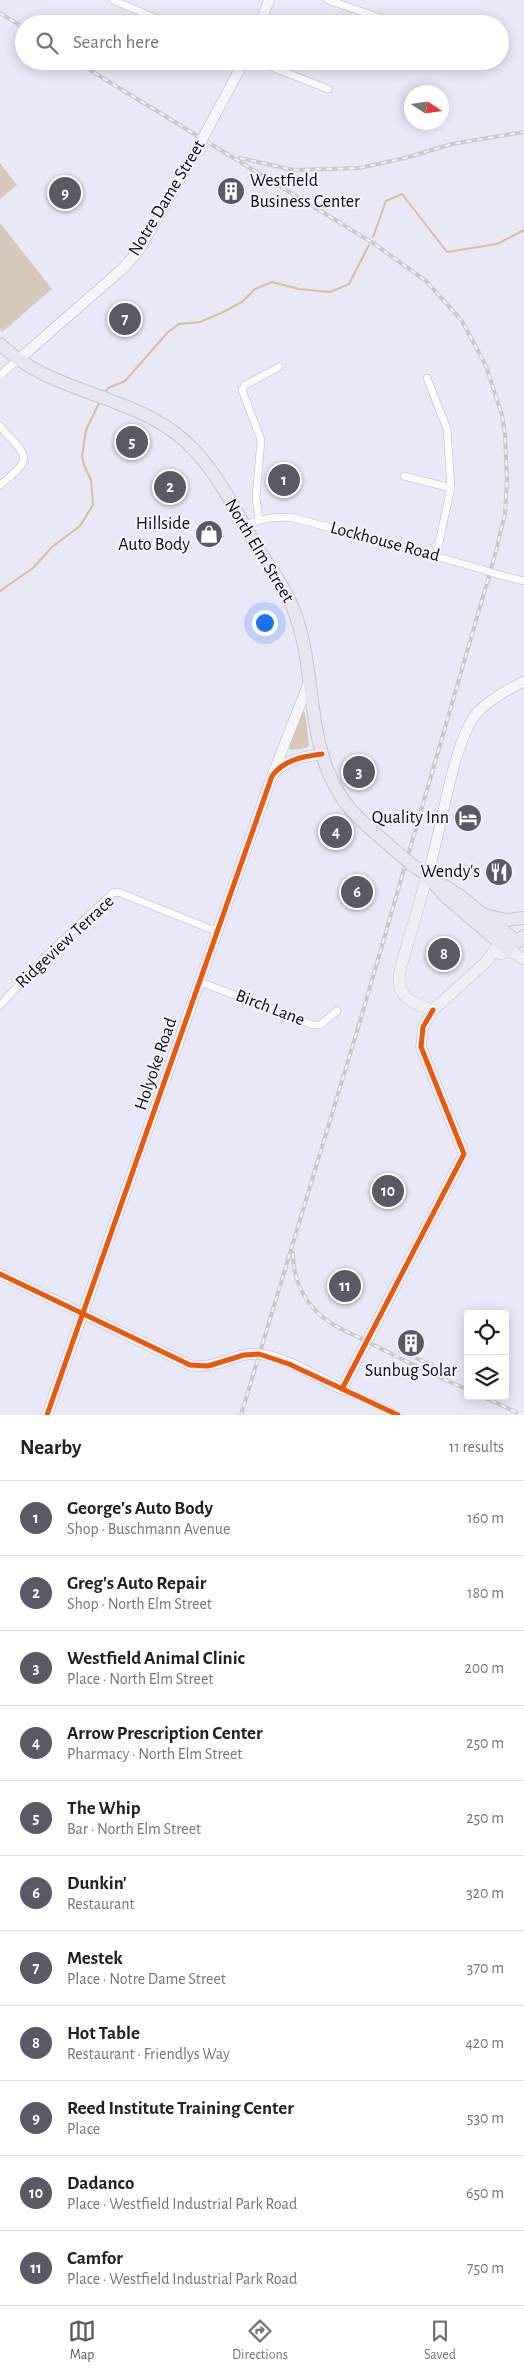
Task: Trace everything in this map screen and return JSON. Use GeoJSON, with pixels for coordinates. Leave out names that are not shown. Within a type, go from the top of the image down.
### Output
{"type":"FeatureCollection","features":[{"type":"Feature","properties":{"kind":"highway","name":"North Elm Street"},"geometry":{"type":"LineString","coordinates":[[0,344],[18,360],[54,379],[113,401],[160,422],[183,439],[196,452],[277,576],[293,608],[306,652],[322,754],[336,789],[354,814],[412,865],[428,876]]}},
{"type":"Feature","properties":{"kind":"highway"},"geometry":{"type":"LineString","coordinates":[[428,876],[460,896],[511,941]]}},
{"type":"Feature","properties":{"kind":"highway"},"geometry":{"type":"LineString","coordinates":[[428,876],[443,895],[511,941]]}},
{"type":"Feature","properties":{"kind":"highway"},"geometry":{"type":"LineString","coordinates":[[478,911],[502,920],[524,918]]}},
{"type":"Feature","properties":{"kind":"highway"},"geometry":{"type":"LineString","coordinates":[[511,941],[524,924]]}},
{"type":"Feature","properties":{"kind":"main road"},"geometry":{"type":"LineString","coordinates":[[428,876],[402,962],[398,984],[401,993],[409,999],[433,1010],[511,941]]}},
{"type":"Feature","properties":{"kind":"main road"},"geometry":{"type":"LineString","coordinates":[[511,941],[524,952]]}},
{"type":"Feature","properties":{"kind":"main road"},"geometry":{"type":"LineString","coordinates":[[511,941],[524,959]]}},
{"type":"Feature","properties":{"kind":"street"},"geometry":{"type":"LineString","coordinates":[[113,0],[148,15]]}},
{"type":"Feature","properties":{"kind":"street"},"geometry":{"type":"LineString","coordinates":[[263,15],[269,0]]}},
{"type":"Feature","properties":{"kind":"street"},"geometry":{"type":"LineString","coordinates":[[328,0],[371,15]]}},
{"type":"Feature","properties":{"kind":"street","name":"Notre Dame Street"},"geometry":{"type":"LineString","coordinates":[[0,375],[121,270],[138,252],[196,151],[239,70]]}},
{"type":"Feature","properties":{"kind":"street"},"geometry":{"type":"LineString","coordinates":[[280,70],[328,88]]}},
{"type":"Feature","properties":{"kind":"street"},"geometry":{"type":"LineString","coordinates":[[259,521],[256,497],[261,440],[242,390],[245,385],[279,367]]}},
{"type":"Feature","properties":{"kind":"street"},"geometry":{"type":"LineString","coordinates":[[427,378],[447,429],[451,488],[436,556]]}},
{"type":"Feature","properties":{"kind":"street"},"geometry":{"type":"LineString","coordinates":[[0,426],[22,452],[24,461],[22,468],[0,485]]}},
{"type":"Feature","properties":{"kind":"street"},"geometry":{"type":"LineString","coordinates":[[404,476],[451,488]]}},
{"type":"Feature","properties":{"kind":"street","name":"Lockhouse Road"},"geometry":{"type":"LineString","coordinates":[[244,525],[289,517],[524,580]]}},
{"type":"Feature","properties":{"kind":"street","name":"Holyoke Road"},"geometry":{"type":"LineString","coordinates":[[47,1415],[272,776],[310,681]]}},
{"type":"Feature","properties":{"kind":"street"},"geometry":{"type":"LineString","coordinates":[[428,876],[459,752],[469,725],[478,712],[488,703],[524,681]]}},
{"type":"Feature","properties":{"kind":"street"},"geometry":{"type":"LineString","coordinates":[[272,776],[278,768],[291,760],[322,754]]}},
{"type":"Feature","properties":{"kind":"street","name":"Ridgeview Terrace"},"geometry":{"type":"LineString","coordinates":[[0,1004],[46,956],[113,893],[118,892],[218,932]]}},
{"type":"Feature","properties":{"kind":"street","name":"Birch Lane"},"geometry":{"type":"LineString","coordinates":[[200,982],[313,1025],[320,1025],[337,1011]]}},
{"type":"Feature","properties":{"kind":"street"},"geometry":{"type":"LineString","coordinates":[[342,1389],[464,1154],[421,1047],[426,1020],[433,1010]]}},
{"type":"Feature","properties":{"kind":"street"},"geometry":{"type":"LineString","coordinates":[[0,1274],[193,1366],[212,1365],[244,1355],[260,1354],[289,1364],[398,1415]]}},
{"type":"Feature","properties":{"kind":"shaded area"},"geometry":{"type":"Polygon","coordinates":[[[0,163],[17,185],[0,199],[0,163]]]}},
{"type":"Feature","properties":{"kind":"shaded area"},"geometry":{"type":"Polygon","coordinates":[[[0,223],[52,289],[2,332],[0,329],[0,223]]]}},
{"type":"Feature","properties":{"kind":"shaded area"},"geometry":{"type":"Polygon","coordinates":[[[302,712],[305,713],[309,745],[306,748],[291,750],[289,747],[302,712]]]}},
{"type":"Feature","properties":{"kind":"waterway"},"geometry":{"type":"LineString","coordinates":[[373,237],[386,201],[402,194],[447,252],[497,244],[524,230]]}},
{"type":"Feature","properties":{"kind":"waterway"},"geometry":{"type":"LineString","coordinates":[[105,392],[108,388],[125,381],[168,332],[179,324],[200,322],[221,313],[242,302],[255,289],[272,282],[299,289],[330,292],[349,284],[369,245]]}},
{"type":"Feature","properties":{"kind":"waterway"},"geometry":{"type":"LineString","coordinates":[[0,591],[33,568],[52,547],[80,526],[93,505],[91,480],[82,456],[86,430],[100,401]]}},
{"type":"Feature","properties":{"kind":"railway"},"geometry":{"type":"LineString","coordinates":[[0,13],[15,22]]}},
{"type":"Feature","properties":{"kind":"railway"},"geometry":{"type":"LineString","coordinates":[[90,70],[373,243],[426,281],[462,321],[486,366],[502,415],[505,435],[507,480],[505,514],[495,555],[361,1018],[241,1415]]}},
{"type":"Feature","properties":{"kind":"railway"},"geometry":{"type":"LineString","coordinates":[[240,158],[294,170],[359,168],[405,158],[452,144],[524,132]]}},
{"type":"Feature","properties":{"kind":"railway"},"geometry":{"type":"LineString","coordinates":[[293,1253],[294,1269],[302,1292],[311,1305],[328,1321],[464,1388]]}},
{"type":"Feature","properties":{"kind":"railway"},"geometry":{"type":"LineString","coordinates":[[400,1351],[432,1365]]}},
{"type":"Feature","properties":{"kind":"railway"},"geometry":{"type":"LineString","coordinates":[[490,1400],[516,1412]]}},
{"type":"Feature","properties":{"kind":"cycle path"},"geometry":{"type":"LineString","coordinates":[[47,1415],[272,776],[288,762],[322,754]]}},
{"type":"Feature","properties":{"kind":"cycle path"},"geometry":{"type":"LineString","coordinates":[[342,1389],[464,1154],[421,1047],[423,1027],[433,1010]]}},
{"type":"Feature","properties":{"kind":"cycle path"},"geometry":{"type":"LineString","coordinates":[[0,1274],[190,1365],[208,1366],[244,1355],[259,1354],[289,1364],[398,1415]]}},
{"type":"Feature","properties":{"kind":"place","name":"Westfield Business Center"},"geometry":{"type":"Point","coordinates":[231,191]}},
{"type":"Feature","properties":{"kind":"place","name":"Reed Institute Training Center"},"geometry":{"type":"Point","coordinates":[65,193]}},
{"type":"Feature","properties":{"kind":"place","name":"Mestek"},"geometry":{"type":"Point","coordinates":[125,319]}},
{"type":"Feature","properties":{"kind":"place","name":"The Whip"},"geometry":{"type":"Point","coordinates":[132,442]}},
{"type":"Feature","properties":{"kind":"place","name":"George's Auto Body"},"geometry":{"type":"Point","coordinates":[284,480]}},
{"type":"Feature","properties":{"kind":"place","name":"Greg's Auto Repair"},"geometry":{"type":"Point","coordinates":[170,487]}},
{"type":"Feature","properties":{"kind":"place","name":"Hillside Auto Body"},"geometry":{"type":"Point","coordinates":[209,534]}},
{"type":"Feature","properties":{"kind":"place","name":"Westfield Animal Clinic"},"geometry":{"type":"Point","coordinates":[359,772]}},
{"type":"Feature","properties":{"kind":"place","name":"Quality Inn"},"geometry":{"type":"Point","coordinates":[468,818]}},
{"type":"Feature","properties":{"kind":"place","name":"Arrow Prescription Center"},"geometry":{"type":"Point","coordinates":[336,832]}},
{"type":"Feature","properties":{"kind":"place","name":"Wendy's"},"geometry":{"type":"Point","coordinates":[499,872]}},
{"type":"Feature","properties":{"kind":"place","name":"Dunkin'"},"geometry":{"type":"Point","coordinates":[357,892]}},
{"type":"Feature","properties":{"kind":"place","name":"Hot Table"},"geometry":{"type":"Point","coordinates":[444,954]}},
{"type":"Feature","properties":{"kind":"place","name":"Dadanco"},"geometry":{"type":"Point","coordinates":[388,1191]}},
{"type":"Feature","properties":{"kind":"place","name":"Camfor"},"geometry":{"type":"Point","coordinates":[345,1286]}},
{"type":"Feature","properties":{"kind":"place","name":"Sunbug Solar"},"geometry":{"type":"Point","coordinates":[411,1343]}}]}
